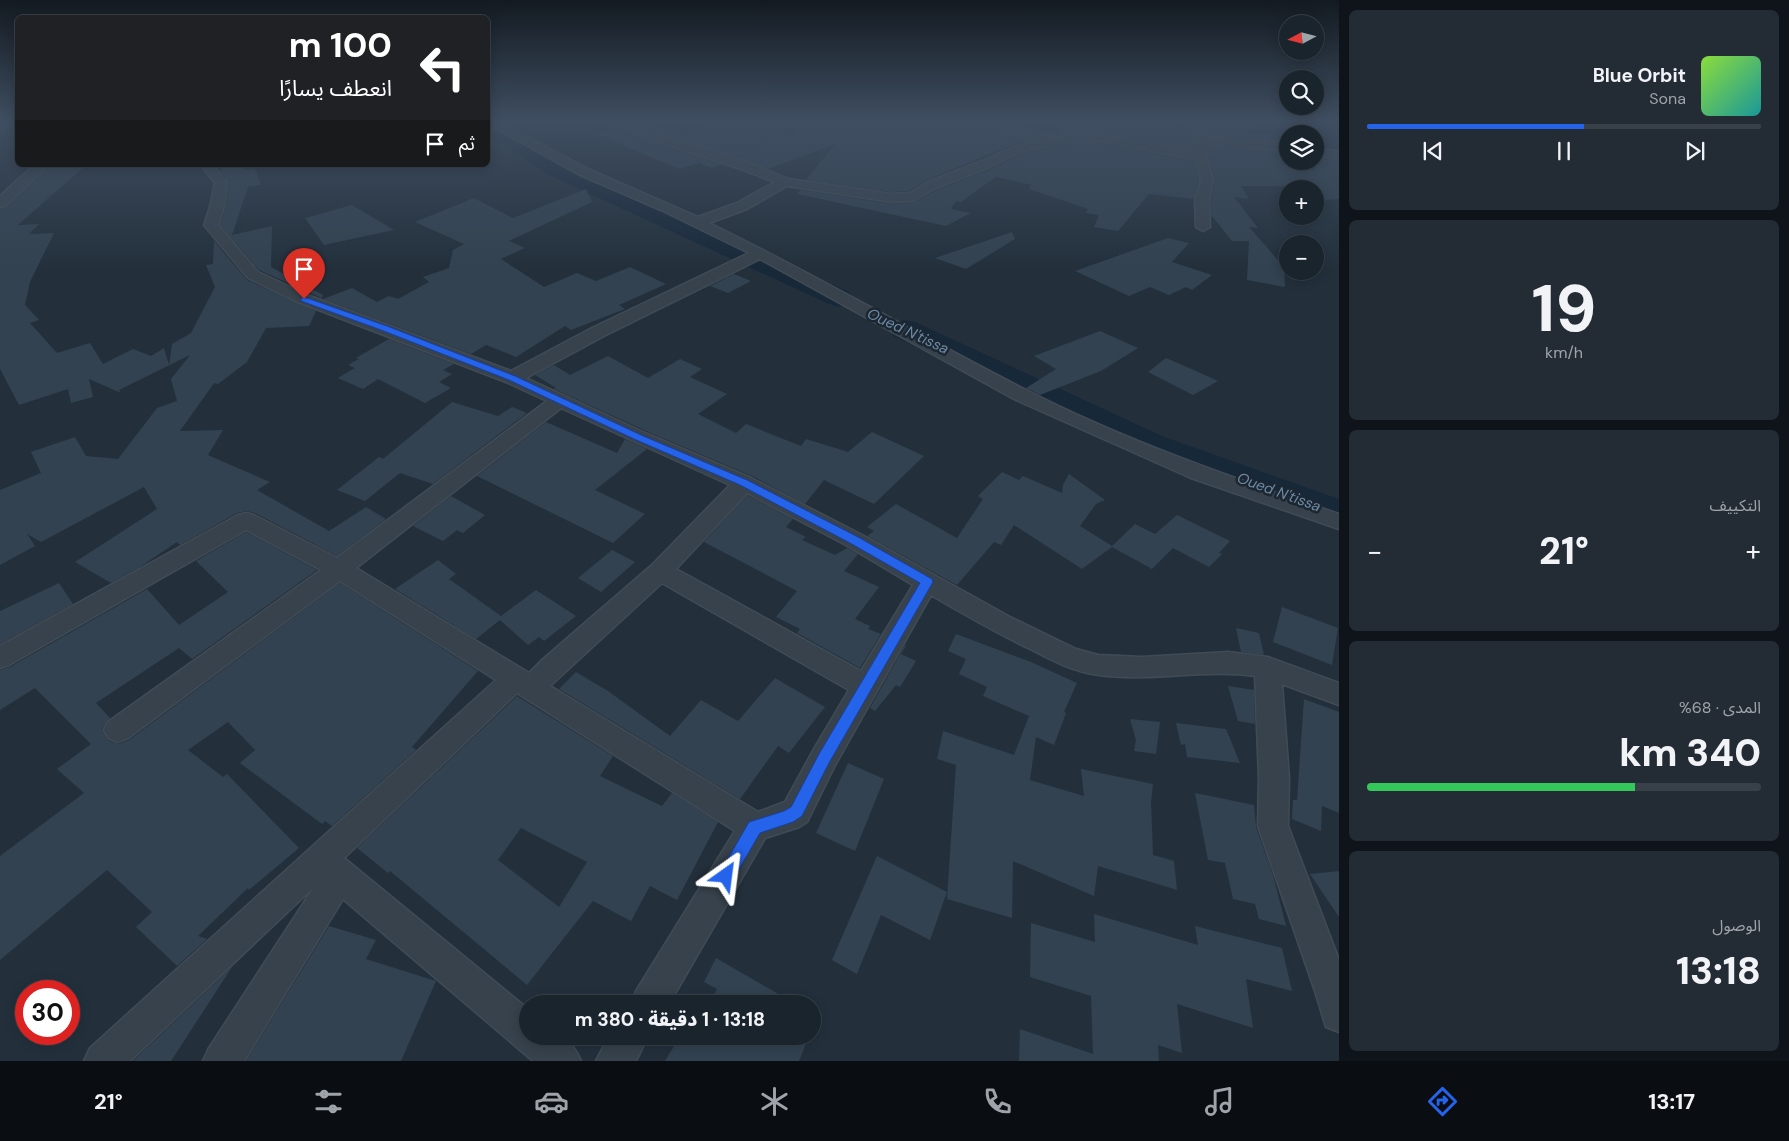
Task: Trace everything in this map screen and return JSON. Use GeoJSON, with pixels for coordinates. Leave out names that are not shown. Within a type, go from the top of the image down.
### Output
{"type":"FeatureCollection","features":[{"type":"Feature","properties":{"kind":"street"},"geometry":{"type":"LineString","coordinates":[[0,203],[35,171]]}},
{"type":"Feature","properties":{"kind":"street"},"geometry":{"type":"LineString","coordinates":[[211,171],[221,183],[217,207],[211,225],[253,275],[304,299],[512,378],[559,401],[744,482],[854,540],[1001,624],[1083,662],[1098,666],[1142,667],[1228,662],[1268,668],[1339,694]]}},
{"type":"Feature","properties":{"kind":"street"},"geometry":{"type":"LineString","coordinates":[[581,171],[697,222],[760,253],[1021,395],[1198,473],[1339,522]]}},
{"type":"Feature","properties":{"kind":"street"},"geometry":{"type":"LineString","coordinates":[[756,171],[785,182],[883,197],[913,197],[932,185],[969,171]]}},
{"type":"Feature","properties":{"kind":"street"},"geometry":{"type":"LineString","coordinates":[[1203,227],[1202,201],[1207,179],[1204,171]]}},
{"type":"Feature","properties":{"kind":"street"},"geometry":{"type":"LineString","coordinates":[[697,222],[742,206],[785,182]]}},
{"type":"Feature","properties":{"kind":"street"},"geometry":{"type":"LineString","coordinates":[[512,378],[598,332],[760,253]]}},
{"type":"Feature","properties":{"kind":"street"},"geometry":{"type":"LineString","coordinates":[[118,730],[339,569],[559,401]]}},
{"type":"Feature","properties":{"kind":"street"},"geometry":{"type":"LineString","coordinates":[[103,1061],[330,867],[524,683],[550,668],[660,571],[744,482]]}},
{"type":"Feature","properties":{"kind":"street"},"geometry":{"type":"LineString","coordinates":[[0,658],[246,520],[339,569],[754,827]]}},
{"type":"Feature","properties":{"kind":"street"},"geometry":{"type":"LineString","coordinates":[[660,571],[866,687]]}},
{"type":"Feature","properties":{"kind":"street"},"geometry":{"type":"LineString","coordinates":[[654,995],[754,827],[788,817],[796,812],[824,758],[927,582]]}},
{"type":"Feature","properties":{"kind":"street"},"geometry":{"type":"LineString","coordinates":[[1268,668],[1274,778],[1273,826],[1334,994],[1339,1014]]}},
{"type":"Feature","properties":{"kind":"street"},"geometry":{"type":"LineString","coordinates":[[330,867],[519,1025]]}},
{"type":"Feature","properties":{"kind":"street"},"geometry":{"type":"LineString","coordinates":[[222,1061],[330,867]]}},
{"type":"Feature","properties":{"kind":"street"},"geometry":{"type":"LineString","coordinates":[[543,1045],[562,1061]]}},
{"type":"Feature","properties":{"kind":"street"},"geometry":{"type":"LineString","coordinates":[[615,1061],[625,1045]]}},
{"type":"Feature","properties":{"kind":"building"},"geometry":{"type":"Polygon","coordinates":[[[44,171],[80,171],[18,225],[39,224],[29,234],[54,233],[30,282],[25,305],[39,320],[30,323],[57,353],[90,343],[103,364],[133,349],[151,356],[164,348],[169,365],[172,344],[191,333],[215,287],[206,265],[213,264],[214,241],[247,280],[316,311],[309,326],[266,328],[247,362],[218,384],[214,383],[180,431],[223,430],[208,455],[270,482],[257,490],[329,531],[366,507],[386,519],[337,556],[255,513],[246,511],[237,513],[180,545],[177,542],[140,567],[111,583],[75,562],[157,509],[144,487],[41,542],[27,534],[35,546],[0,565],[0,490],[41,473],[31,452],[75,437],[86,456],[118,459],[157,408],[177,401],[171,379],[190,355],[119,390],[121,393],[89,379],[93,397],[71,403],[68,389],[19,405],[0,369],[0,209],[6,207],[44,171]]]}},
{"type":"Feature","properties":{"kind":"building"},"geometry":{"type":"Polygon","coordinates":[[[256,171],[261,185],[248,187],[232,235],[272,226],[271,267],[323,295],[322,298],[259,270],[220,225],[226,207],[229,183],[221,172],[256,171]]]}},
{"type":"Feature","properties":{"kind":"building"},"geometry":{"type":"Polygon","coordinates":[[[814,171],[950,171],[927,180],[909,191],[892,192],[806,180],[814,171]]]}},
{"type":"Feature","properties":{"kind":"building"},"geometry":{"type":"Polygon","coordinates":[[[987,171],[1197,171],[1199,179],[1194,199],[1149,194],[1118,231],[1094,227],[1099,215],[1086,213],[1088,209],[1029,189],[1031,185],[996,177],[961,202],[956,201],[951,209],[971,213],[946,226],[797,194],[801,190],[892,204],[913,203],[937,190],[987,171]]]}},
{"type":"Feature","properties":{"kind":"building"},"geometry":{"type":"Polygon","coordinates":[[[1212,171],[1339,171],[1339,199],[1324,200],[1324,180],[1279,180],[1279,186],[1241,186],[1249,199],[1234,197],[1258,228],[1249,227],[1279,261],[1279,280],[1285,280],[1285,287],[1247,280],[1249,241],[1232,241],[1211,215],[1211,201],[1215,179],[1212,171]]]}},
{"type":"Feature","properties":{"kind":"building"},"geometry":{"type":"Polygon","coordinates":[[[586,189],[592,202],[509,241],[525,248],[501,259],[544,287],[577,273],[596,281],[630,267],[666,284],[619,305],[625,309],[571,330],[565,326],[516,357],[486,345],[471,354],[323,299],[352,288],[377,302],[389,296],[398,299],[429,282],[423,277],[449,268],[453,250],[464,244],[415,222],[474,198],[513,218],[586,189]]]}},
{"type":"Feature","properties":{"kind":"building"},"geometry":{"type":"Polygon","coordinates":[[[352,205],[394,230],[324,245],[305,218],[352,205]]]}},
{"type":"Feature","properties":{"kind":"building"},"geometry":{"type":"Polygon","coordinates":[[[1012,232],[1015,239],[966,269],[935,258],[1012,232]]]}},
{"type":"Feature","properties":{"kind":"building"},"geometry":{"type":"Polygon","coordinates":[[[1168,238],[1189,243],[1172,262],[1212,275],[1192,290],[1186,287],[1169,295],[1150,287],[1129,296],[1075,271],[1168,238]]]}},
{"type":"Feature","properties":{"kind":"building"},"geometry":{"type":"Polygon","coordinates":[[[734,274],[751,281],[728,293],[710,286],[734,274]]]}},
{"type":"Feature","properties":{"kind":"building"},"geometry":{"type":"Polygon","coordinates":[[[1100,331],[1138,348],[1101,371],[1040,395],[1026,388],[1056,369],[1034,356],[1100,331]]]}},
{"type":"Feature","properties":{"kind":"building"},"geometry":{"type":"Polygon","coordinates":[[[389,339],[454,364],[443,370],[452,374],[439,382],[451,388],[425,403],[378,379],[363,389],[338,378],[355,368],[348,365],[359,359],[356,358],[389,339]]]}},
{"type":"Feature","properties":{"kind":"building"},"geometry":{"type":"Polygon","coordinates":[[[608,356],[648,378],[680,359],[702,369],[690,377],[727,394],[698,414],[736,433],[746,424],[801,446],[806,439],[848,452],[872,432],[924,456],[874,504],[824,480],[805,504],[752,476],[554,389],[556,388],[535,375],[554,365],[570,375],[608,356]]]}},
{"type":"Feature","properties":{"kind":"building"},"geometry":{"type":"Polygon","coordinates":[[[1166,358],[1218,381],[1193,395],[1148,372],[1166,358]]]}},
{"type":"Feature","properties":{"kind":"building"},"geometry":{"type":"Polygon","coordinates":[[[452,402],[498,416],[512,407],[527,413],[433,484],[400,473],[365,501],[337,490],[379,457],[383,459],[452,402]]]}},
{"type":"Feature","properties":{"kind":"building"},"geometry":{"type":"Polygon","coordinates":[[[546,422],[617,453],[625,439],[647,449],[595,490],[645,514],[613,543],[477,476],[546,422]]]}},
{"type":"Feature","properties":{"kind":"building"},"geometry":{"type":"Polygon","coordinates":[[[1002,472],[1019,480],[1023,476],[1062,493],[1063,485],[1069,474],[1105,500],[1096,504],[1080,526],[1112,546],[1135,524],[1155,534],[1177,515],[1230,541],[1219,553],[1222,554],[1209,567],[1173,548],[1152,569],[1112,547],[1082,569],[1014,525],[1001,545],[994,542],[957,585],[867,536],[874,531],[867,527],[896,504],[957,538],[983,499],[978,496],[1002,472]]]}},
{"type":"Feature","properties":{"kind":"building"},"geometry":{"type":"Polygon","coordinates":[[[747,495],[793,519],[786,527],[806,537],[802,540],[835,555],[847,548],[858,554],[844,571],[879,587],[855,619],[870,626],[868,629],[881,634],[860,668],[797,633],[800,629],[776,617],[797,591],[704,542],[747,495]]]}},
{"type":"Feature","properties":{"kind":"building"},"geometry":{"type":"Polygon","coordinates":[[[451,496],[485,515],[463,533],[457,530],[443,541],[413,526],[451,496]]]}},
{"type":"Feature","properties":{"kind":"building"},"geometry":{"type":"Polygon","coordinates":[[[246,532],[317,570],[192,659],[179,648],[96,703],[110,718],[102,729],[107,740],[119,744],[129,740],[340,583],[478,671],[412,747],[416,750],[332,826],[325,821],[322,824],[240,763],[255,750],[228,722],[188,750],[223,777],[227,774],[299,848],[249,890],[248,888],[198,936],[207,939],[177,966],[136,927],[152,912],[107,870],[0,960],[0,856],[84,793],[57,769],[91,744],[35,688],[0,710],[0,670],[10,667],[147,589],[179,625],[228,592],[196,561],[246,532]]]}},
{"type":"Feature","properties":{"kind":"building"},"geometry":{"type":"Polygon","coordinates":[[[612,550],[635,562],[601,592],[578,578],[612,550]]]}},
{"type":"Feature","properties":{"kind":"building"},"geometry":{"type":"Polygon","coordinates":[[[438,560],[456,574],[449,579],[501,616],[536,590],[576,616],[544,641],[539,637],[528,645],[500,620],[476,639],[395,589],[438,560]]]}},
{"type":"Feature","properties":{"kind":"building"},"geometry":{"type":"Polygon","coordinates":[[[59,583],[73,604],[0,644],[0,611],[59,583]]]}},
{"type":"Feature","properties":{"kind":"building"},"geometry":{"type":"Polygon","coordinates":[[[1282,607],[1338,628],[1332,665],[1273,642],[1282,607]]]}},
{"type":"Feature","properties":{"kind":"building"},"geometry":{"type":"Polygon","coordinates":[[[1236,628],[1259,633],[1264,655],[1241,652],[1236,628]]]}},
{"type":"Feature","properties":{"kind":"building"},"geometry":{"type":"Polygon","coordinates":[[[956,634],[1031,662],[1077,683],[1064,712],[1066,713],[1054,745],[1036,737],[1030,780],[1084,796],[1081,769],[1153,784],[1151,802],[1153,855],[1174,861],[1177,890],[1098,866],[1094,896],[1013,861],[1012,918],[947,899],[956,765],[937,759],[943,731],[1014,755],[1029,716],[983,696],[987,687],[959,674],[966,659],[948,651],[956,634]]]}},
{"type":"Feature","properties":{"kind":"building"},"geometry":{"type":"Polygon","coordinates":[[[905,645],[901,654],[916,661],[900,687],[896,685],[875,711],[870,708],[905,645]]]}},
{"type":"Feature","properties":{"kind":"building"},"geometry":{"type":"Polygon","coordinates":[[[576,672],[608,691],[670,736],[701,700],[738,721],[775,678],[825,707],[789,753],[778,746],[740,799],[559,689],[576,672]]]}},
{"type":"Feature","properties":{"kind":"building"},"geometry":{"type":"Polygon","coordinates":[[[1228,686],[1254,690],[1255,724],[1238,721],[1228,686]]]}},
{"type":"Feature","properties":{"kind":"building"},"geometry":{"type":"Polygon","coordinates":[[[517,696],[613,756],[600,776],[662,806],[672,793],[718,822],[677,900],[650,886],[631,921],[593,901],[527,985],[390,871],[388,873],[357,848],[517,696]],[[521,828],[498,860],[559,907],[587,862],[521,828]]]}},
{"type":"Feature","properties":{"kind":"building"},"geometry":{"type":"Polygon","coordinates":[[[1304,699],[1339,712],[1339,813],[1322,806],[1321,831],[1292,819],[1293,800],[1297,800],[1304,699]]]}},
{"type":"Feature","properties":{"kind":"building"},"geometry":{"type":"Polygon","coordinates":[[[1130,719],[1160,722],[1156,754],[1134,751],[1136,740],[1130,719]]]}},
{"type":"Feature","properties":{"kind":"building"},"geometry":{"type":"Polygon","coordinates":[[[1176,723],[1226,729],[1240,763],[1187,757],[1185,744],[1181,745],[1176,723]]]}},
{"type":"Feature","properties":{"kind":"building"},"geometry":{"type":"Polygon","coordinates":[[[848,763],[884,779],[855,851],[816,833],[848,763]]]}},
{"type":"Feature","properties":{"kind":"building"},"geometry":{"type":"Polygon","coordinates":[[[1195,793],[1254,805],[1256,827],[1273,875],[1286,926],[1259,919],[1255,904],[1233,899],[1225,863],[1208,860],[1195,793]]]}},
{"type":"Feature","properties":{"kind":"building"},"geometry":{"type":"Polygon","coordinates":[[[877,856],[947,892],[930,940],[881,915],[857,974],[832,960],[877,856]]]}},
{"type":"Feature","properties":{"kind":"building"},"geometry":{"type":"Polygon","coordinates":[[[1339,871],[1339,917],[1310,874],[1339,871]]]}},
{"type":"Feature","properties":{"kind":"building"},"geometry":{"type":"Polygon","coordinates":[[[1094,914],[1198,945],[1195,926],[1282,948],[1292,991],[1246,979],[1253,1028],[1177,1004],[1182,1053],[1158,1045],[1159,1061],[1019,1061],[1020,1029],[1093,1054],[1091,996],[1030,977],[1031,923],[1095,942],[1094,914]]]}},
{"type":"Feature","properties":{"kind":"building"},"geometry":{"type":"Polygon","coordinates":[[[329,926],[376,940],[366,959],[436,981],[401,1061],[246,1061],[329,926]]]}},
{"type":"Feature","properties":{"kind":"building"},"geometry":{"type":"Polygon","coordinates":[[[716,958],[780,995],[714,995],[717,989],[704,982],[716,958]]]}},
{"type":"Feature","properties":{"kind":"building"},"geometry":{"type":"Polygon","coordinates":[[[232,967],[171,1061],[133,1061],[232,967]]]}},
{"type":"Feature","properties":{"kind":"building"},"geometry":{"type":"Polygon","coordinates":[[[675,1045],[805,1045],[799,1061],[665,1061],[675,1045]]]}},
{"type":"Feature","properties":{"kind":"waterway","name":"Oued N'tissa"},"geometry":{"type":"LineString","coordinates":[[558,171],[839,298]]}},
{"type":"Feature","properties":{"kind":"waterway","name":"Oued N'tissa"},"geometry":{"type":"LineString","coordinates":[[904,329],[1149,444],[1339,513]]}},
{"type":"Feature","properties":{"kind":"route"},"geometry":{"type":"LineString","coordinates":[[304,299],[512,378],[638,437],[744,482],[854,540],[927,582],[824,758],[796,812],[774,822],[754,827],[726,876]]}}]}
